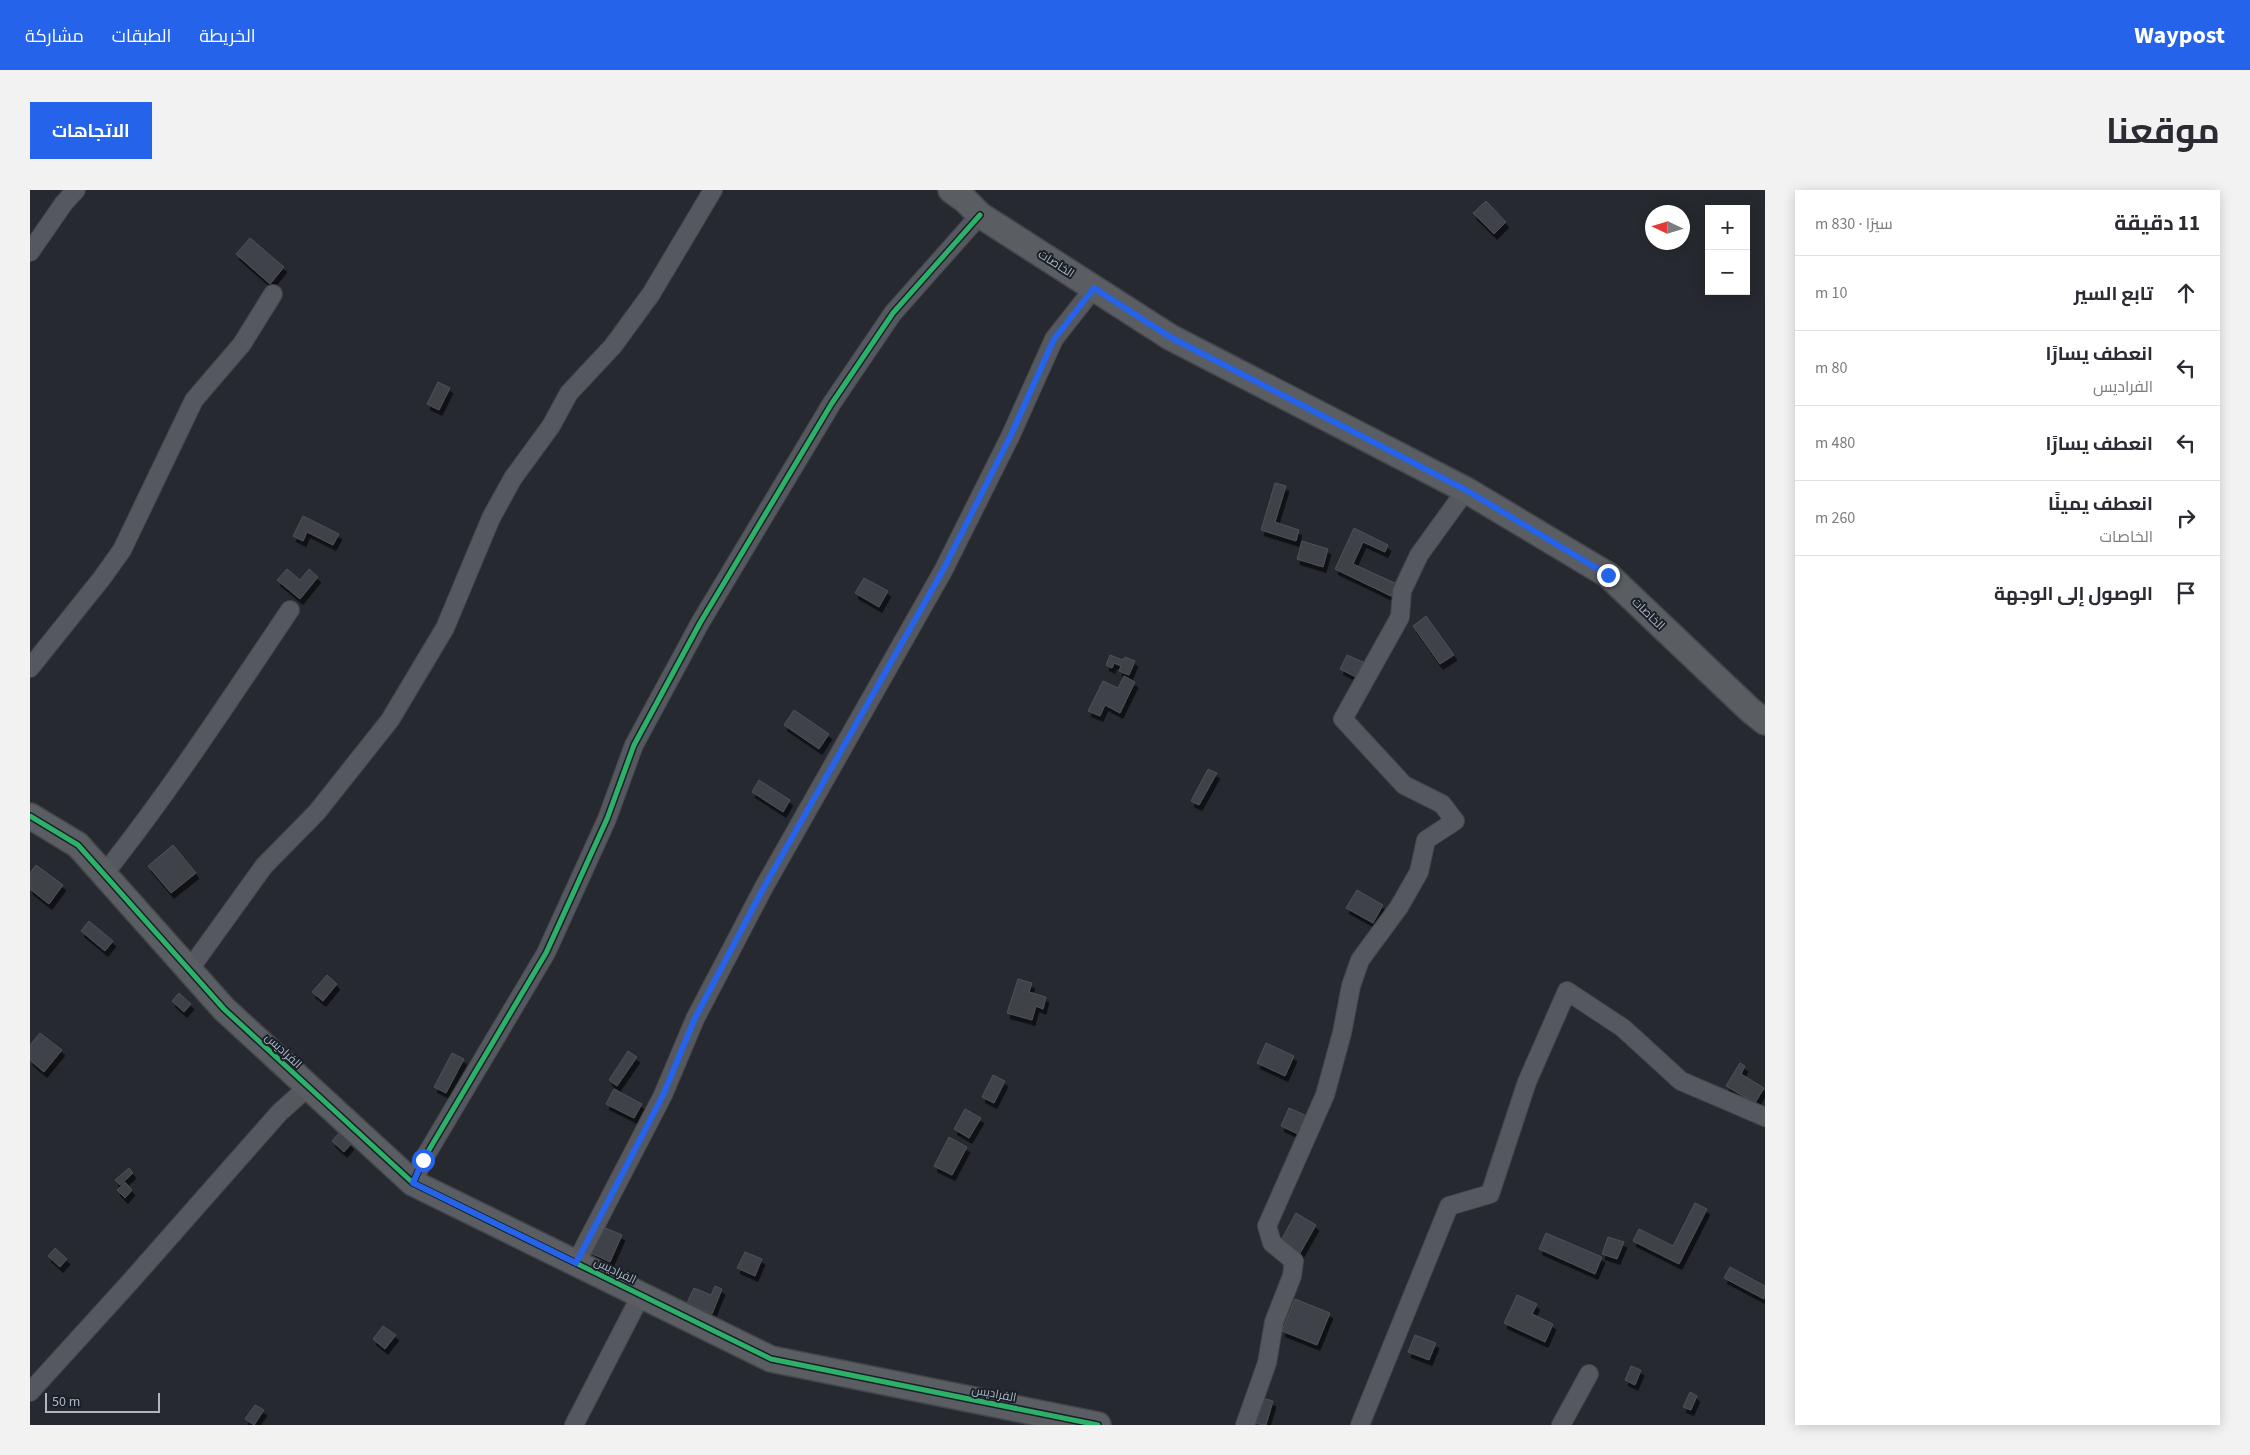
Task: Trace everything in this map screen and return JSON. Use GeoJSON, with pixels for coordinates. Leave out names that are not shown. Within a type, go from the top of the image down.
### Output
{"type":"FeatureCollection","features":[{"type":"Feature","properties":{"kind":"street"},"geometry":{"type":"LineString","coordinates":[[30,252],[64,203],[76,190]]}},
{"type":"Feature","properties":{"kind":"street"},"geometry":{"type":"LineString","coordinates":[[189,970],[264,866],[317,812],[390,720],[444,628],[491,518],[513,478],[551,426],[568,393],[613,346],[651,294],[713,190]]}},
{"type":"Feature","properties":{"kind":"street"},"geometry":{"type":"LineString","coordinates":[[413,1183],[423,1160],[546,953],[607,819],[634,745],[700,623],[832,404],[966,199]]}},
{"type":"Feature","properties":{"kind":"street","name":"الخاصات"},"geometry":{"type":"LineString","coordinates":[[966,199],[1094,288],[1170,337],[1466,490],[1608,575],[1765,722]]}},
{"type":"Feature","properties":{"kind":"street"},"geometry":{"type":"LineString","coordinates":[[576,1263],[663,1095],[695,1018],[764,887],[943,570],[1010,437],[1054,339],[1094,288]]}},
{"type":"Feature","properties":{"kind":"street"},"geometry":{"type":"LineString","coordinates":[[30,668],[122,550],[194,400],[242,344],[273,294]]}},
{"type":"Feature","properties":{"kind":"street"},"geometry":{"type":"LineString","coordinates":[[1245,1425],[1267,1363],[1274,1322],[1292,1276],[1294,1261],[1272,1243],[1267,1226],[1325,1095],[1342,1033],[1351,986],[1360,960],[1400,907],[1419,872],[1426,840],[1455,821],[1442,804],[1404,785],[1343,719],[1400,618],[1402,591],[1419,555],[1466,490]]}},
{"type":"Feature","properties":{"kind":"street"},"geometry":{"type":"LineString","coordinates":[[104,874],[198,746],[290,610]]}},
{"type":"Feature","properties":{"kind":"street","name":"الفراديس"},"geometry":{"type":"LineString","coordinates":[[30,816],[78,845],[224,1010],[413,1183],[770,1359],[1098,1425]]}},
{"type":"Feature","properties":{"kind":"street"},"geometry":{"type":"LineString","coordinates":[[1360,1425],[1449,1206],[1490,1194],[1528,1082],[1567,991],[1623,1028],[1681,1081],[1765,1118]]}},
{"type":"Feature","properties":{"kind":"street"},"geometry":{"type":"LineString","coordinates":[[30,1392],[280,1112],[308,1088]]}},
{"type":"Feature","properties":{"kind":"street"},"geometry":{"type":"LineString","coordinates":[[574,1425],[641,1295]]}},
{"type":"Feature","properties":{"kind":"street"},"geometry":{"type":"LineString","coordinates":[[1561,1425],[1589,1374]]}},
{"type":"Feature","properties":{"kind":"building"},"geometry":{"type":"Polygon","coordinates":[[[1486,201],[1506,222],[1494,234],[1473,213],[1486,201]]]}},
{"type":"Feature","properties":{"kind":"building"},"geometry":{"type":"Polygon","coordinates":[[[250,238],[284,267],[270,284],[236,254],[250,238]]]}},
{"type":"Feature","properties":{"kind":"building"},"geometry":{"type":"Polygon","coordinates":[[[438,382],[450,388],[439,410],[427,404],[438,382]]]}},
{"type":"Feature","properties":{"kind":"building"},"geometry":{"type":"Polygon","coordinates":[[[1275,483],[1286,486],[1275,522],[1299,530],[1296,541],[1261,530],[1275,483]]]}},
{"type":"Feature","properties":{"kind":"building"},"geometry":{"type":"Polygon","coordinates":[[[303,516],[339,534],[333,545],[307,532],[303,541],[293,536],[303,516]]]}},
{"type":"Feature","properties":{"kind":"building"},"geometry":{"type":"Polygon","coordinates":[[[1354,528],[1388,545],[1385,552],[1363,542],[1353,564],[1397,584],[1391,596],[1335,569],[1354,528]]]}},
{"type":"Feature","properties":{"kind":"building"},"geometry":{"type":"Polygon","coordinates":[[[1302,541],[1328,549],[1323,567],[1297,559],[1302,541]]]}},
{"type":"Feature","properties":{"kind":"building"},"geometry":{"type":"Polygon","coordinates":[[[287,569],[300,580],[309,569],[318,577],[300,599],[277,580],[287,569]]]}},
{"type":"Feature","properties":{"kind":"building"},"geometry":{"type":"Polygon","coordinates":[[[864,578],[888,591],[879,607],[855,593],[864,578]]]}},
{"type":"Feature","properties":{"kind":"building"},"geometry":{"type":"Polygon","coordinates":[[[1426,616],[1454,655],[1440,664],[1413,626],[1426,616]]]}},
{"type":"Feature","properties":{"kind":"building"},"geometry":{"type":"Polygon","coordinates":[[[1110,655],[1123,660],[1125,657],[1135,661],[1129,675],[1119,671],[1121,666],[1114,663],[1112,668],[1106,665],[1110,655]]]}},
{"type":"Feature","properties":{"kind":"building"},"geometry":{"type":"Polygon","coordinates":[[[1347,655],[1363,662],[1356,677],[1340,669],[1347,655]]]}},
{"type":"Feature","properties":{"kind":"building"},"geometry":{"type":"Polygon","coordinates":[[[1124,676],[1135,682],[1120,713],[1105,705],[1100,716],[1088,711],[1103,681],[1118,688],[1124,676]]]}},
{"type":"Feature","properties":{"kind":"building"},"geometry":{"type":"Polygon","coordinates":[[[794,710],[829,734],[819,749],[784,725],[794,710]]]}},
{"type":"Feature","properties":{"kind":"building"},"geometry":{"type":"Polygon","coordinates":[[[1208,769],[1217,773],[1199,805],[1191,801],[1208,769]]]}},
{"type":"Feature","properties":{"kind":"building"},"geometry":{"type":"Polygon","coordinates":[[[759,780],[790,800],[783,812],[752,792],[759,780]]]}},
{"type":"Feature","properties":{"kind":"building"},"geometry":{"type":"Polygon","coordinates":[[[173,845],[196,873],[171,893],[148,866],[173,845]]]}},
{"type":"Feature","properties":{"kind":"building"},"geometry":{"type":"Polygon","coordinates":[[[36,865],[63,885],[49,904],[30,889],[30,873],[36,865]]]}},
{"type":"Feature","properties":{"kind":"building"},"geometry":{"type":"Polygon","coordinates":[[[1357,890],[1383,905],[1373,923],[1346,908],[1357,890]]]}},
{"type":"Feature","properties":{"kind":"building"},"geometry":{"type":"Polygon","coordinates":[[[89,921],[113,941],[105,951],[81,931],[89,921]]]}},
{"type":"Feature","properties":{"kind":"building"},"geometry":{"type":"Polygon","coordinates":[[[327,975],[337,984],[323,1001],[312,992],[327,975]]]}},
{"type":"Feature","properties":{"kind":"building"},"geometry":{"type":"Polygon","coordinates":[[[1018,979],[1032,983],[1029,992],[1046,997],[1043,1009],[1036,1006],[1032,1020],[1007,1013],[1018,979]]]}},
{"type":"Feature","properties":{"kind":"building"},"geometry":{"type":"Polygon","coordinates":[[[179,993],[191,1004],[184,1012],[172,1001],[179,993]]]}},
{"type":"Feature","properties":{"kind":"building"},"geometry":{"type":"Polygon","coordinates":[[[40,1033],[62,1050],[44,1072],[30,1060],[30,1045],[40,1033]]]}},
{"type":"Feature","properties":{"kind":"building"},"geometry":{"type":"Polygon","coordinates":[[[1266,1043],[1294,1056],[1285,1076],[1257,1063],[1266,1043]]]}},
{"type":"Feature","properties":{"kind":"building"},"geometry":{"type":"Polygon","coordinates":[[[628,1051],[637,1057],[617,1086],[609,1080],[628,1051]]]}},
{"type":"Feature","properties":{"kind":"building"},"geometry":{"type":"Polygon","coordinates":[[[452,1053],[464,1059],[446,1093],[434,1087],[452,1053]]]}},
{"type":"Feature","properties":{"kind":"building"},"geometry":{"type":"Polygon","coordinates":[[[1740,1063],[1745,1066],[1741,1074],[1764,1088],[1755,1103],[1726,1086],[1740,1063]]]}},
{"type":"Feature","properties":{"kind":"building"},"geometry":{"type":"Polygon","coordinates":[[[993,1075],[1005,1081],[994,1103],[982,1097],[993,1075]]]}},
{"type":"Feature","properties":{"kind":"building"},"geometry":{"type":"Polygon","coordinates":[[[614,1089],[642,1104],[634,1118],[606,1104],[614,1089]]]}},
{"type":"Feature","properties":{"kind":"building"},"geometry":{"type":"Polygon","coordinates":[[[1289,1108],[1309,1117],[1300,1135],[1281,1126],[1289,1108]]]}},
{"type":"Feature","properties":{"kind":"building"},"geometry":{"type":"Polygon","coordinates":[[[965,1109],[981,1118],[969,1138],[954,1129],[965,1109]]]}},
{"type":"Feature","properties":{"kind":"building"},"geometry":{"type":"Polygon","coordinates":[[[339,1133],[351,1144],[344,1152],[332,1141],[339,1133]]]}},
{"type":"Feature","properties":{"kind":"building"},"geometry":{"type":"Polygon","coordinates":[[[949,1137],[967,1147],[952,1175],[934,1166],[949,1137]]]}},
{"type":"Feature","properties":{"kind":"building"},"geometry":{"type":"Polygon","coordinates":[[[129,1168],[133,1173],[120,1185],[115,1180],[129,1168]]]}},
{"type":"Feature","properties":{"kind":"building"},"geometry":{"type":"Polygon","coordinates":[[[125,1182],[132,1190],[125,1198],[117,1190],[125,1182]]]}},
{"type":"Feature","properties":{"kind":"building"},"geometry":{"type":"Polygon","coordinates":[[[1695,1203],[1707,1209],[1679,1264],[1633,1241],[1639,1229],[1673,1246],[1695,1203]]]}},
{"type":"Feature","properties":{"kind":"building"},"geometry":{"type":"Polygon","coordinates":[[[1296,1213],[1316,1225],[1299,1255],[1279,1244],[1296,1213]]]}},
{"type":"Feature","properties":{"kind":"building"},"geometry":{"type":"Polygon","coordinates":[[[603,1227],[622,1235],[610,1262],[591,1253],[603,1227]]]}},
{"type":"Feature","properties":{"kind":"building"},"geometry":{"type":"Polygon","coordinates":[[[1546,1233],[1602,1257],[1595,1274],[1539,1249],[1546,1233]]]}},
{"type":"Feature","properties":{"kind":"building"},"geometry":{"type":"Polygon","coordinates":[[[1608,1237],[1624,1242],[1617,1259],[1602,1254],[1608,1237]]]}},
{"type":"Feature","properties":{"kind":"building"},"geometry":{"type":"Polygon","coordinates":[[[55,1248],[67,1259],[60,1267],[48,1256],[55,1248]]]}},
{"type":"Feature","properties":{"kind":"building"},"geometry":{"type":"Polygon","coordinates":[[[745,1252],[762,1259],[755,1276],[737,1268],[745,1252]]]}},
{"type":"Feature","properties":{"kind":"building"},"geometry":{"type":"Polygon","coordinates":[[[1730,1267],[1765,1286],[1764,1299],[1724,1278],[1730,1267]]]}},
{"type":"Feature","properties":{"kind":"building"},"geometry":{"type":"Polygon","coordinates":[[[715,1286],[722,1289],[712,1314],[687,1303],[694,1288],[711,1295],[715,1286]]]}},
{"type":"Feature","properties":{"kind":"building"},"geometry":{"type":"Polygon","coordinates":[[[1517,1295],[1537,1304],[1532,1314],[1553,1324],[1545,1342],[1504,1323],[1517,1295]]]}},
{"type":"Feature","properties":{"kind":"building"},"geometry":{"type":"Polygon","coordinates":[[[1295,1299],[1330,1313],[1317,1345],[1282,1331],[1295,1299]]]}},
{"type":"Feature","properties":{"kind":"building"},"geometry":{"type":"Polygon","coordinates":[[[383,1326],[396,1335],[385,1349],[373,1339],[383,1326]]]}},
{"type":"Feature","properties":{"kind":"building"},"geometry":{"type":"Polygon","coordinates":[[[1415,1335],[1436,1343],[1429,1360],[1408,1352],[1415,1335]]]}},
{"type":"Feature","properties":{"kind":"building"},"geometry":{"type":"Polygon","coordinates":[[[1631,1366],[1641,1370],[1635,1385],[1625,1380],[1631,1366]]]}},
{"type":"Feature","properties":{"kind":"building"},"geometry":{"type":"Polygon","coordinates":[[[1690,1392],[1697,1396],[1691,1410],[1683,1407],[1690,1392]]]}},
{"type":"Feature","properties":{"kind":"building"},"geometry":{"type":"Polygon","coordinates":[[[1258,1397],[1273,1401],[1266,1425],[1251,1423],[1258,1397]]]}},
{"type":"Feature","properties":{"kind":"building"},"geometry":{"type":"Polygon","coordinates":[[[255,1405],[264,1410],[254,1425],[245,1419],[255,1405]]]}},
{"type":"Feature","properties":{"kind":"cycle path"},"geometry":{"type":"LineString","coordinates":[[413,1183],[423,1160],[546,953],[607,819],[634,745],[700,623],[832,403],[893,313],[980,215]]}},
{"type":"Feature","properties":{"kind":"cycle path"},"geometry":{"type":"LineString","coordinates":[[30,816],[78,845],[224,1009],[413,1183],[771,1359],[1098,1425]]}},
{"type":"Feature","properties":{"kind":"route"},"geometry":{"type":"LineString","coordinates":[[423,1160],[413,1183],[576,1263],[663,1095],[695,1018],[764,887],[943,570],[1010,437],[1054,339],[1094,288],[1170,337],[1466,490],[1608,575]]}}]}
